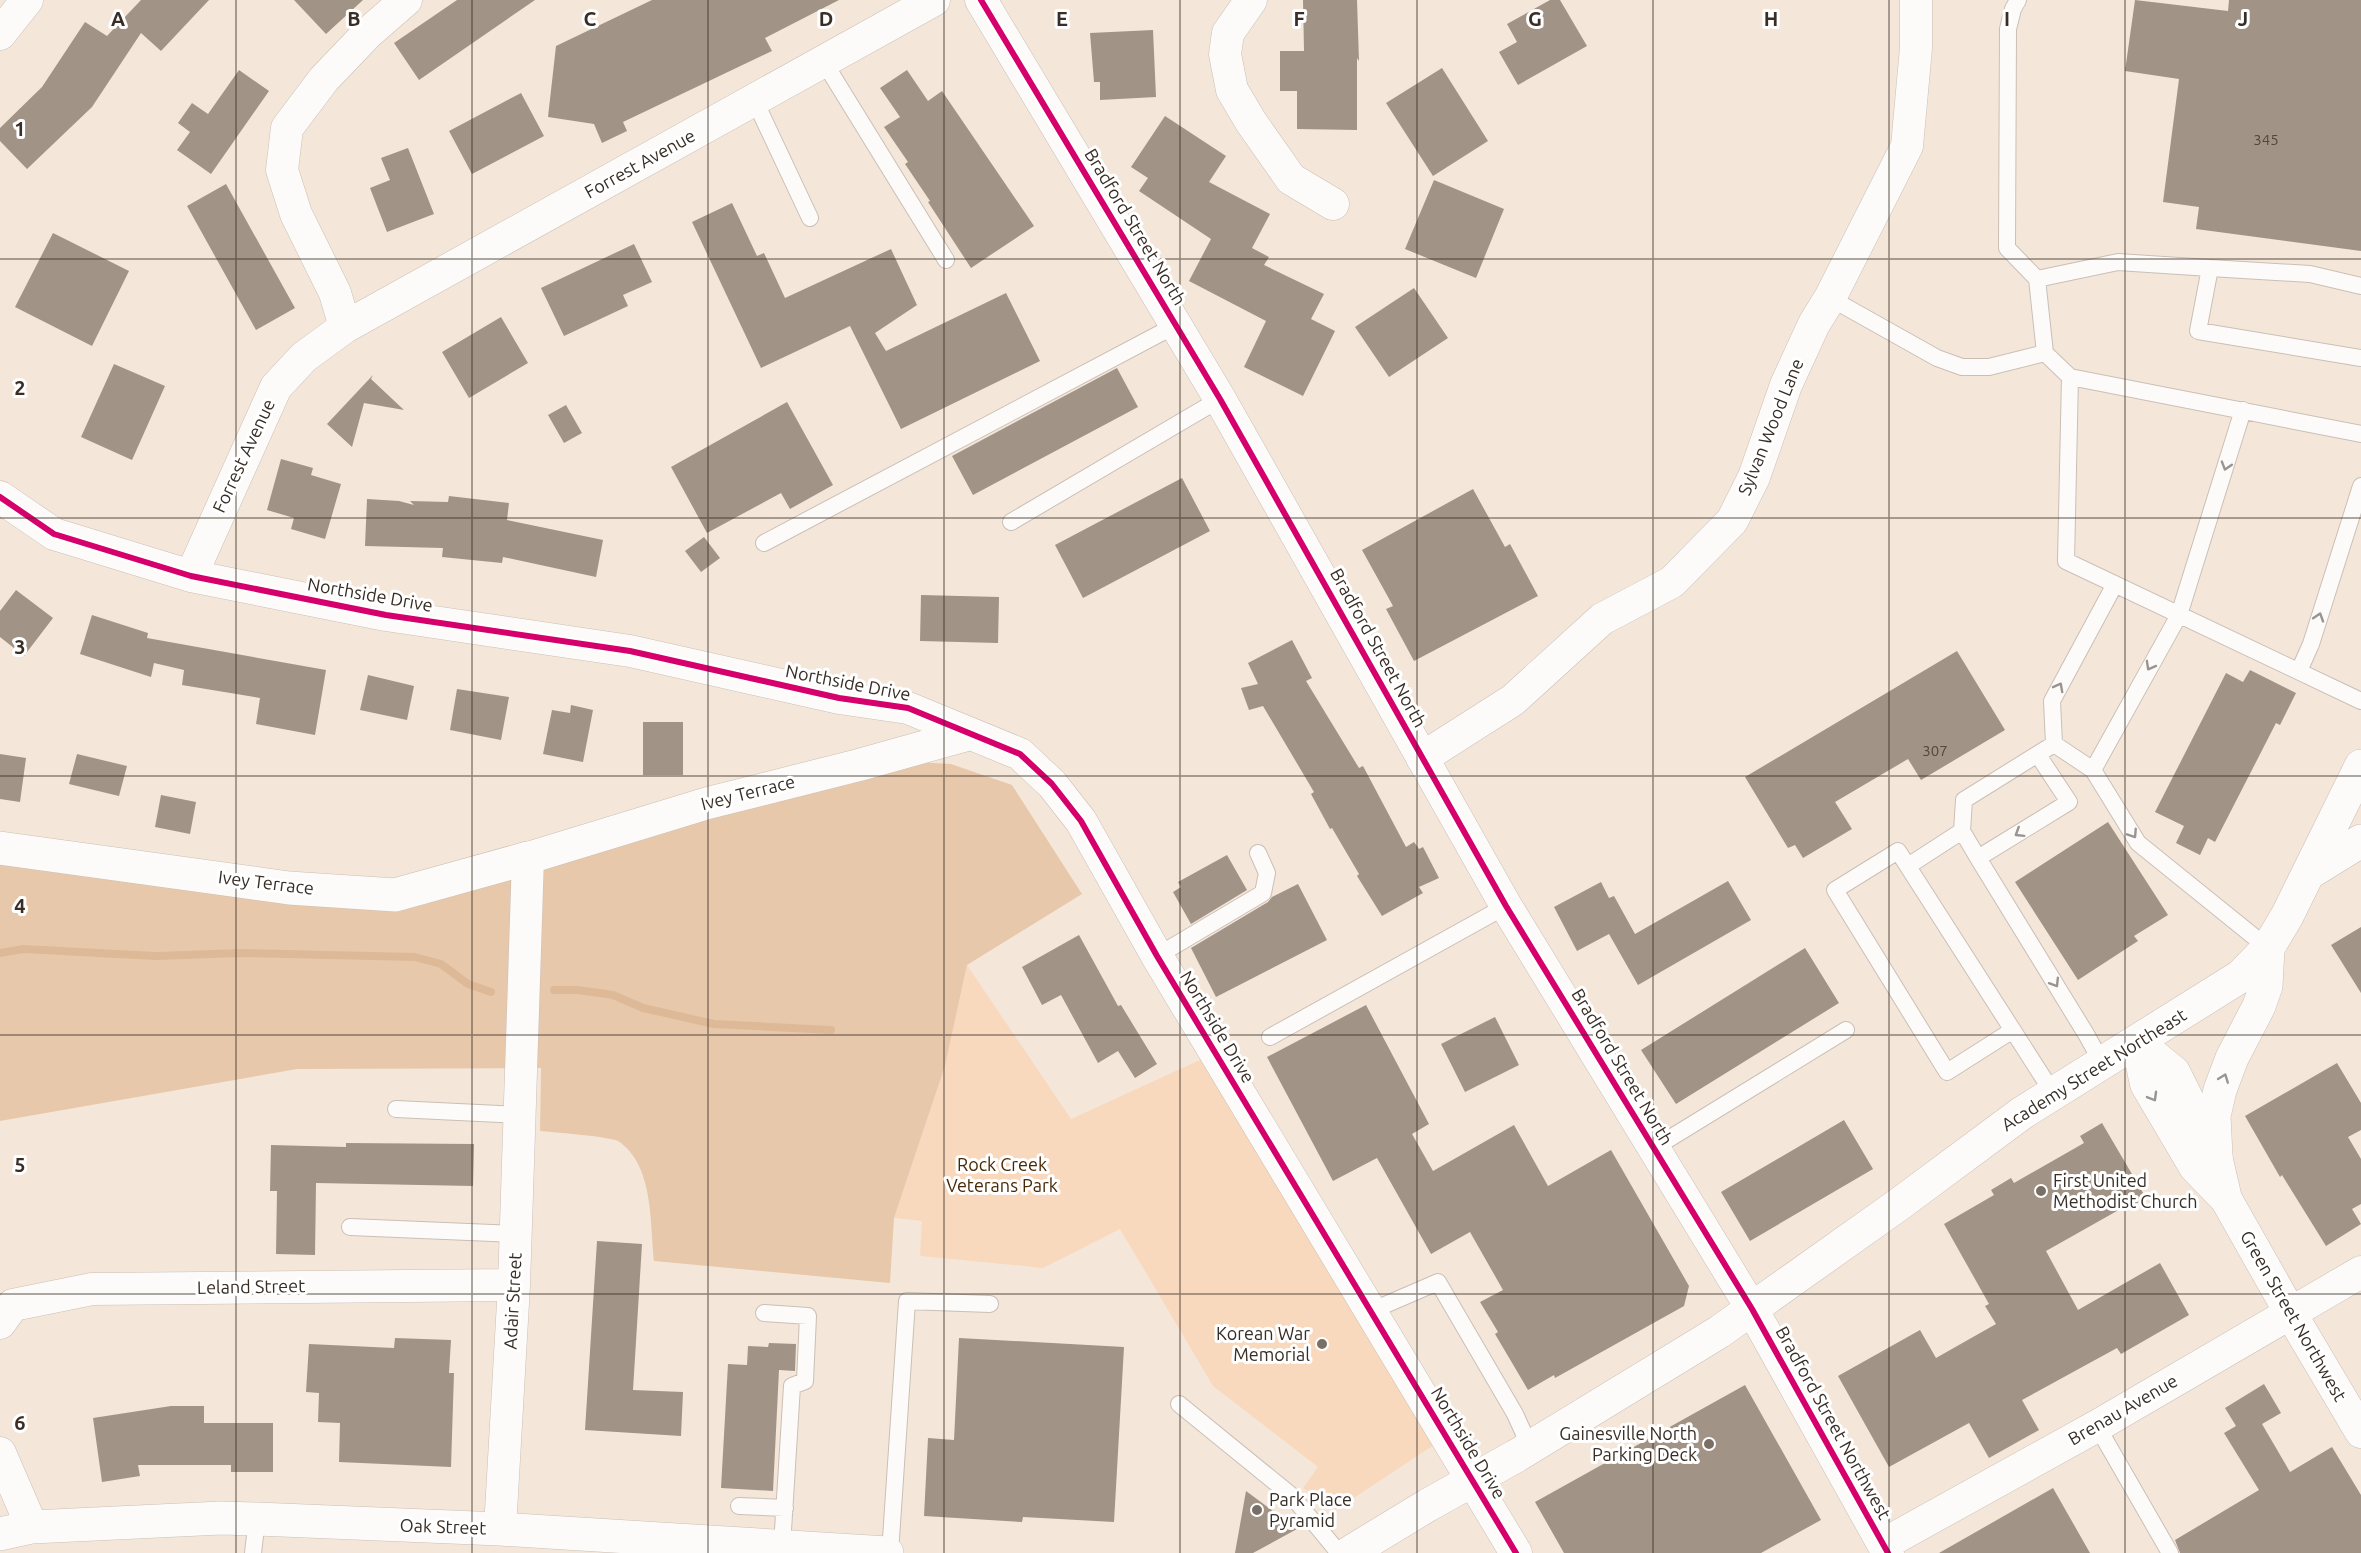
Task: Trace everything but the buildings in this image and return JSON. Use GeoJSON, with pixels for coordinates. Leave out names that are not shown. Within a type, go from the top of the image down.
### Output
{"type":"FeatureCollection","features":[{"type":"Feature","properties":{"kind":"main road","name":"Academy Street Northeast"},"geometry":{"type":"LineString","coordinates":[[1349,1553],[1530,1448],[1719,1332],[2022,1113],[2241,976],[2268,948],[2309,873],[2361,766]]}},
{"type":"Feature","properties":{"kind":"main road"},"geometry":{"type":"LineString","coordinates":[[2309,873],[2361,841]]}},
{"type":"Feature","properties":{"kind":"main road","name":"Ivey Terrace"},"geometry":{"type":"LineString","coordinates":[[0,848],[289,888],[395,895],[528,858]]}},
{"type":"Feature","properties":{"kind":"main road"},"geometry":{"type":"LineString","coordinates":[[2216,1156],[2214,1116],[2220,1090],[2232,1058],[2259,1006],[2266,986],[2268,948]]}},
{"type":"Feature","properties":{"kind":"main road","name":"Oak Street"},"geometry":{"type":"LineString","coordinates":[[10,1537],[221,1518],[500,1529],[889,1553]]}},
{"type":"Feature","properties":{"kind":"street"},"geometry":{"type":"LineString","coordinates":[[0,34],[27,0]]}},
{"type":"Feature","properties":{"kind":"street"},"geometry":{"type":"LineString","coordinates":[[345,327],[335,293],[296,214],[282,170],[287,128],[324,79],[368,33],[406,0]]}},
{"type":"Feature","properties":{"kind":"street","name":"Forrest Avenue"},"geometry":{"type":"LineString","coordinates":[[191,576],[276,387],[304,357],[345,327],[934,0]]}},
{"type":"Feature","properties":{"kind":"street","name":"Bradford Street North"},"geometry":{"type":"LineString","coordinates":[[981,0],[1220,399],[1506,906],[1752,1309]]}},
{"type":"Feature","properties":{"kind":"street"},"geometry":{"type":"LineString","coordinates":[[1251,0],[1228,33],[1225,54],[1232,90],[1291,180],[1333,204]]}},
{"type":"Feature","properties":{"kind":"street","name":"Sylvan Wood Lane"},"geometry":{"type":"LineString","coordinates":[[1422,758],[1513,700],[1602,619],[1672,582],[1731,521],[1755,477],[1786,385],[1814,324],[1830,298],[1907,146],[1916,48],[1916,0]]}},
{"type":"Feature","properties":{"kind":"street","name":"Northside Drive"},"geometry":{"type":"LineString","coordinates":[[0,497],[54,534],[191,576],[386,615],[630,651],[839,698],[908,708],[1020,754],[1052,784],[1081,821],[1157,956],[1516,1553]]}},
{"type":"Feature","properties":{"kind":"street","name":"Ivey Terrace"},"geometry":{"type":"LineString","coordinates":[[528,858],[708,803],[970,734]]}},
{"type":"Feature","properties":{"kind":"street","name":"Adair Street"},"geometry":{"type":"LineString","coordinates":[[500,1529],[514,1285],[528,858]]}},
{"type":"Feature","properties":{"kind":"street","name":"Green Street Northwest"},"geometry":{"type":"LineString","coordinates":[[2137,1042],[2174,1072],[2216,1156],[2226,1199]]}},
{"type":"Feature","properties":{"kind":"street","name":"Green Street Northwest"},"geometry":{"type":"LineString","coordinates":[[2137,1042],[2146,1084],[2195,1167],[2226,1199],[2361,1432]]}},
{"type":"Feature","properties":{"kind":"street","name":"Brenau Avenue"},"geometry":{"type":"LineString","coordinates":[[1886,1549],[2361,1272]]}},
{"type":"Feature","properties":{"kind":"street","name":"Leland Street"},"geometry":{"type":"LineString","coordinates":[[0,1323],[13,1305],[92,1289],[514,1285]]}},
{"type":"Feature","properties":{"kind":"street","name":"Bradford Street Northwest"},"geometry":{"type":"LineString","coordinates":[[1752,1309],[1886,1549]]}},
{"type":"Feature","properties":{"kind":"street"},"geometry":{"type":"LineString","coordinates":[[0,1453],[10,1537]]}},
{"type":"Feature","properties":{"kind":"lane"},"geometry":{"type":"LineString","coordinates":[[2018,0],[2008,29],[2007,248],[2037,279],[2045,353],[2070,377],[2361,434]]}},
{"type":"Feature","properties":{"kind":"lane"},"geometry":{"type":"LineString","coordinates":[[824,62],[946,260]]}},
{"type":"Feature","properties":{"kind":"lane"},"geometry":{"type":"LineString","coordinates":[[754,101],[810,218]]}},
{"type":"Feature","properties":{"kind":"lane"},"geometry":{"type":"LineString","coordinates":[[2037,279],[2118,262],[2310,274],[2361,286]]}},
{"type":"Feature","properties":{"kind":"lane"},"geometry":{"type":"LineString","coordinates":[[2210,268],[2198,331],[2361,358]]}},
{"type":"Feature","properties":{"kind":"lane"},"geometry":{"type":"LineString","coordinates":[[1830,298],[1937,358],[1962,367],[1989,367],[2045,353]]}},
{"type":"Feature","properties":{"kind":"lane"},"geometry":{"type":"LineString","coordinates":[[764,543],[1176,325]]}},
{"type":"Feature","properties":{"kind":"lane"},"geometry":{"type":"LineString","coordinates":[[2070,377],[2066,561],[2361,701]]}},
{"type":"Feature","properties":{"kind":"lane"},"geometry":{"type":"LineString","coordinates":[[1011,522],[1220,399]]}},
{"type":"Feature","properties":{"kind":"lane"},"geometry":{"type":"LineString","coordinates":[[2093,770],[2179,615],[2243,410]]}},
{"type":"Feature","properties":{"kind":"lane"},"geometry":{"type":"LineString","coordinates":[[2299,671],[2311,644],[2361,486]]}},
{"type":"Feature","properties":{"kind":"lane"},"geometry":{"type":"LineString","coordinates":[[2054,744],[2052,701],[2115,584]]}},
{"type":"Feature","properties":{"kind":"lane"},"geometry":{"type":"LineString","coordinates":[[2054,744],[1964,800],[1962,831],[2102,1063]]}},
{"type":"Feature","properties":{"kind":"lane"},"geometry":{"type":"LineString","coordinates":[[2054,744],[2093,770],[2138,843],[2268,948]]}},
{"type":"Feature","properties":{"kind":"lane"},"geometry":{"type":"LineString","coordinates":[[1978,858],[2069,802],[2038,755]]}},
{"type":"Feature","properties":{"kind":"lane"},"geometry":{"type":"LineString","coordinates":[[1908,866],[1962,831]]}},
{"type":"Feature","properties":{"kind":"lane"},"geometry":{"type":"LineString","coordinates":[[2013,1030],[1947,1072],[1835,890],[1898,851],[2013,1030],[2053,1094]]}},
{"type":"Feature","properties":{"kind":"lane"},"geometry":{"type":"LineString","coordinates":[[1157,956],[1263,893],[1267,873],[1258,853]]}},
{"type":"Feature","properties":{"kind":"lane"},"geometry":{"type":"LineString","coordinates":[[1270,1037],[1506,906]]}},
{"type":"Feature","properties":{"kind":"lane"},"geometry":{"type":"LineString","coordinates":[[1654,1148],[1846,1030]]}},
{"type":"Feature","properties":{"kind":"lane"},"geometry":{"type":"LineString","coordinates":[[396,1109],[520,1115]]}},
{"type":"Feature","properties":{"kind":"lane"},"geometry":{"type":"LineString","coordinates":[[350,1227],[516,1234]]}},
{"type":"Feature","properties":{"kind":"lane"},"geometry":{"type":"LineString","coordinates":[[1371,1311],[1438,1282],[1515,1414],[1530,1448]]}},
{"type":"Feature","properties":{"kind":"lane"},"geometry":{"type":"LineString","coordinates":[[889,1553],[907,1301],[990,1304]]}},
{"type":"Feature","properties":{"kind":"lane"},"geometry":{"type":"LineString","coordinates":[[764,1313],[808,1316],[805,1381],[792,1386],[782,1545]]}},
{"type":"Feature","properties":{"kind":"lane"},"geometry":{"type":"LineString","coordinates":[[1179,1404],[1292,1496],[1339,1553]]}},
{"type":"Feature","properties":{"kind":"lane"},"geometry":{"type":"LineString","coordinates":[[2097,1426],[2170,1553]]}},
{"type":"Feature","properties":{"kind":"lane"},"geometry":{"type":"LineString","coordinates":[[739,1506],[785,1508]]}},
{"type":"Feature","properties":{"kind":"lane"},"geometry":{"type":"LineString","coordinates":[[253,1553],[257,1519]]}},
{"type":"Feature","properties":{"kind":"green space","name":"Rock Creek Veterans Park"},"geometry":{"type":"Polygon","coordinates":[[[967,965],[1071,1119],[1215,1053],[1446,1437],[1334,1511],[1303,1488],[1318,1467],[1213,1386],[1120,1229],[1043,1268],[920,1256],[922,1221],[894,1218],[945,1066],[967,965]]]}},
{"type":"Feature","properties":{"kind":"shaded area"},"geometry":{"type":"Polygon","coordinates":[[[880,760],[951,764],[1012,785],[1082,894],[967,965],[945,1066],[894,1218],[890,1283],[654,1261],[648,1196],[644,1179],[630,1151],[613,1139],[540,1131],[541,1068],[297,1069],[0,1121],[0,849],[395,895],[880,760]]]}},
{"type":"Feature","properties":{"kind":"waterway"},"geometry":{"type":"LineString","coordinates":[[0,953],[23,949],[156,956],[241,953],[415,957],[441,964],[468,984],[491,992]]}},
{"type":"Feature","properties":{"kind":"waterway"},"geometry":{"type":"LineString","coordinates":[[554,990],[578,990],[613,995],[643,1008],[714,1024],[831,1030]]}},
{"type":"Feature","properties":{"kind":"cycle path"},"geometry":{"type":"LineString","coordinates":[[981,0],[1220,399],[1506,906],[1752,1309],[1888,1553]]}},
{"type":"Feature","properties":{"kind":"cycle path"},"geometry":{"type":"LineString","coordinates":[[0,497],[54,534],[191,576],[386,615],[630,651],[839,698],[908,708],[1020,754],[1052,784],[1081,821],[1157,956],[1516,1553]]}},
{"type":"Feature","properties":{"kind":"place","name":"First United Methodist Church"},"geometry":{"type":"Point","coordinates":[2041,1191]}},
{"type":"Feature","properties":{"kind":"place","name":"Korean War Memorial"},"geometry":{"type":"Point","coordinates":[1322,1344]}},
{"type":"Feature","properties":{"kind":"place","name":"Gainesville North Parking Deck"},"geometry":{"type":"Point","coordinates":[1709,1444]}},
{"type":"Feature","properties":{"kind":"place","name":"Park Place Pyramid"},"geometry":{"type":"Point","coordinates":[1257,1510]}}]}
